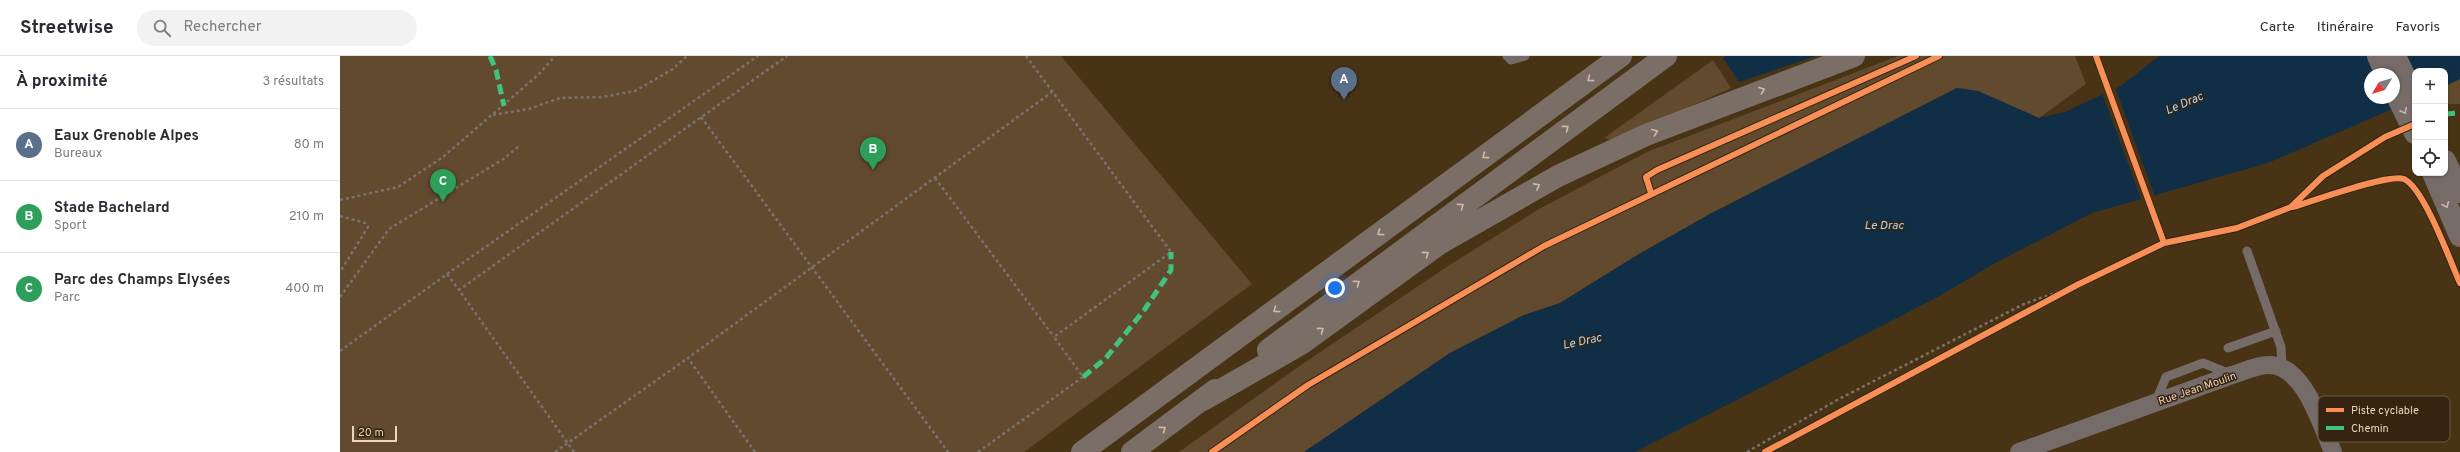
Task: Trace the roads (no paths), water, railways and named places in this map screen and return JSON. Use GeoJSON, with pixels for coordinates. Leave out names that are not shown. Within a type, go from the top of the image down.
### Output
{"type":"FeatureCollection","features":[{"type":"Feature","properties":{"kind":"highway"},"geometry":{"type":"LineString","coordinates":[[1082,452],[1621,56]]}},
{"type":"Feature","properties":{"kind":"highway"},"geometry":{"type":"LineString","coordinates":[[1132,452],[1203,400],[1302,323],[1666,56]]}},
{"type":"Feature","properties":{"kind":"highway"},"geometry":{"type":"LineString","coordinates":[[1203,400],[1301,344],[1439,244],[1539,186],[1646,135],[1854,56]]}},
{"type":"Feature","properties":{"kind":"main road"},"geometry":{"type":"LineString","coordinates":[[2378,56],[2383,68]]}},
{"type":"Feature","properties":{"kind":"main road"},"geometry":{"type":"LineString","coordinates":[[2395,56],[2412,92]]}},
{"type":"Feature","properties":{"kind":"main road"},"geometry":{"type":"LineString","coordinates":[[2400,102],[2412,127]]}},
{"type":"Feature","properties":{"kind":"main road"},"geometry":{"type":"LineString","coordinates":[[2448,167],[2460,192]]}},
{"type":"Feature","properties":{"kind":"main road"},"geometry":{"type":"LineString","coordinates":[[2434,176],[2460,236]]}},
{"type":"Feature","properties":{"kind":"street","name":"Rue Jean Moulin"},"geometry":{"type":"LineString","coordinates":[[2019,452],[2232,375],[2268,365],[2282,368]]}},
{"type":"Feature","properties":{"kind":"street"},"geometry":{"type":"LineString","coordinates":[[2282,368],[2297,378],[2306,391],[2318,418]]}},
{"type":"Feature","properties":{"kind":"street"},"geometry":{"type":"LineString","coordinates":[[2329,442],[2333,452]]}},
{"type":"Feature","properties":{"kind":"lane"},"geometry":{"type":"LineString","coordinates":[[1507,56],[1510,60],[1525,56]]}},
{"type":"Feature","properties":{"kind":"lane"},"geometry":{"type":"LineString","coordinates":[[2247,251],[2281,347],[2282,368]]}},
{"type":"Feature","properties":{"kind":"lane"},"geometry":{"type":"LineString","coordinates":[[2228,348],[2276,331]]}},
{"type":"Feature","properties":{"kind":"water"},"geometry":{"type":"Polygon","coordinates":[[[1726,56],[1816,56],[1739,82],[1723,58],[1726,56]]]}},
{"type":"Feature","properties":{"kind":"water","name":"Le Drac"},"geometry":{"type":"Polygon","coordinates":[[[2159,56],[2460,56],[2460,79],[2448,85],[2448,68],[2412,68],[2412,100],[2268,163],[2092,213],[1997,262],[1936,298],[1635,452],[1304,452],[1450,353],[1524,315],[1560,303],[1639,254],[1710,214],[1957,88],[1978,91],[2039,118],[2065,112],[2121,86],[2159,56]]]}},
{"type":"Feature","properties":{"kind":"place","name":"Eaux Grenoble Alpes"},"geometry":{"type":"Point","coordinates":[1344,100]}},
{"type":"Feature","properties":{"kind":"place","name":"Stade Bachelard"},"geometry":{"type":"Point","coordinates":[873,170]}},
{"type":"Feature","properties":{"kind":"place","name":"Parc des Champs Elysées"},"geometry":{"type":"Point","coordinates":[443,202]}}]}
